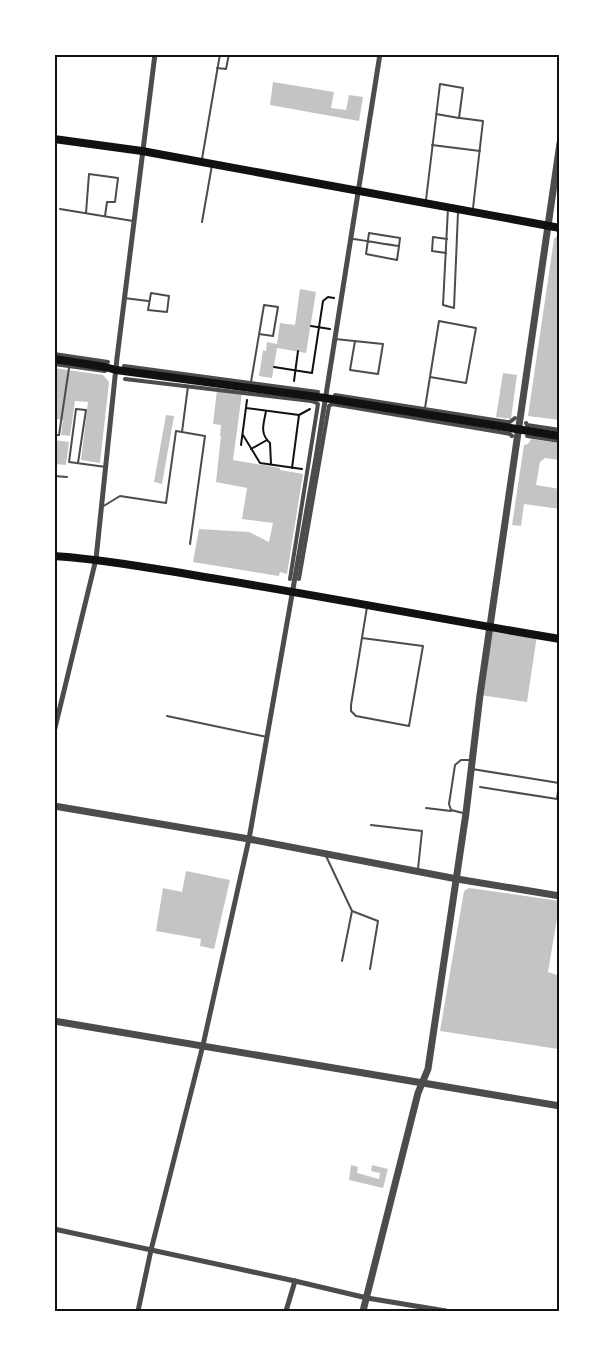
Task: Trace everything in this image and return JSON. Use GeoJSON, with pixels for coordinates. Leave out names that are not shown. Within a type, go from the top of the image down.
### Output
{"type":"FeatureCollection","features":[{"type":"Feature","properties":{"kind":"main road"},"geometry":{"type":"LineString","coordinates":[[54,139],[142,151],[560,228]]}},
{"type":"Feature","properties":{"kind":"main road"},"geometry":{"type":"LineString","coordinates":[[54,359],[70,364],[105,367],[189,383],[424,411],[560,436]]}},
{"type":"Feature","properties":{"kind":"main road"},"geometry":{"type":"LineString","coordinates":[[54,556],[96,559],[293,591],[560,639]]}},
{"type":"Feature","properties":{"kind":"street"},"geometry":{"type":"LineString","coordinates":[[54,732],[96,559],[124,298],[155,54]]}},
{"type":"Feature","properties":{"kind":"street"},"geometry":{"type":"LineString","coordinates":[[138,1311],[249,839],[293,591],[380,54]]}},
{"type":"Feature","properties":{"kind":"street"},"geometry":{"type":"LineString","coordinates":[[363,1311],[418,1094],[428,1069],[457,879],[480,695],[560,145]]}},
{"type":"Feature","properties":{"kind":"street"},"geometry":{"type":"LineString","coordinates":[[54,354],[108,362]]}},
{"type":"Feature","properties":{"kind":"street"},"geometry":{"type":"LineString","coordinates":[[54,364],[70,364],[105,371]]}},
{"type":"Feature","properties":{"kind":"street"},"geometry":{"type":"LineString","coordinates":[[124,366],[318,392]]}},
{"type":"Feature","properties":{"kind":"street"},"geometry":{"type":"LineString","coordinates":[[125,379],[189,383],[318,404],[290,579]]}},
{"type":"Feature","properties":{"kind":"street"},"geometry":{"type":"LineString","coordinates":[[335,394],[424,411],[510,422],[515,418]]}},
{"type":"Feature","properties":{"kind":"street"},"geometry":{"type":"LineString","coordinates":[[299,579],[328,406],[332,404],[512,436]]}},
{"type":"Feature","properties":{"kind":"street"},"geometry":{"type":"LineString","coordinates":[[526,423],[560,430]]}},
{"type":"Feature","properties":{"kind":"street"},"geometry":{"type":"LineString","coordinates":[[527,436],[560,441]]}},
{"type":"Feature","properties":{"kind":"street"},"geometry":{"type":"LineString","coordinates":[[54,806],[560,896]]}},
{"type":"Feature","properties":{"kind":"street"},"geometry":{"type":"LineString","coordinates":[[54,1021],[560,1106]]}},
{"type":"Feature","properties":{"kind":"street"},"geometry":{"type":"LineString","coordinates":[[54,1229],[367,1298],[446,1311]]}},
{"type":"Feature","properties":{"kind":"street"},"geometry":{"type":"LineString","coordinates":[[286,1311],[295,1281]]}},
{"type":"Feature","properties":{"kind":"lane"},"geometry":{"type":"LineString","coordinates":[[202,162],[220,54]]}},
{"type":"Feature","properties":{"kind":"lane"},"geometry":{"type":"LineString","coordinates":[[217,68],[226,69],[229,54]]}},
{"type":"Feature","properties":{"kind":"lane"},"geometry":{"type":"LineString","coordinates":[[425,203],[440,84],[464,88],[459,118]]}},
{"type":"Feature","properties":{"kind":"lane"},"geometry":{"type":"LineString","coordinates":[[436,114],[483,122],[472,211]]}},
{"type":"Feature","properties":{"kind":"lane"},"geometry":{"type":"LineString","coordinates":[[432,145],[480,151]]}},
{"type":"Feature","properties":{"kind":"lane"},"geometry":{"type":"LineString","coordinates":[[202,222],[212,164]]}},
{"type":"Feature","properties":{"kind":"lane"},"geometry":{"type":"LineString","coordinates":[[86,213],[89,174],[118,178],[115,202],[107,202],[105,216]]}},
{"type":"Feature","properties":{"kind":"lane"},"geometry":{"type":"LineString","coordinates":[[448,207],[443,305],[454,308],[458,209]]}},
{"type":"Feature","properties":{"kind":"lane"},"geometry":{"type":"LineString","coordinates":[[60,209],[134,221]]}},
{"type":"Feature","properties":{"kind":"lane"},"geometry":{"type":"LineString","coordinates":[[369,233],[400,238],[399,246],[397,260],[366,254],[369,233]]}},
{"type":"Feature","properties":{"kind":"lane"},"geometry":{"type":"LineString","coordinates":[[446,253],[432,251],[433,237],[447,239]]}},
{"type":"Feature","properties":{"kind":"lane"},"geometry":{"type":"LineString","coordinates":[[351,239],[399,246]]}},
{"type":"Feature","properties":{"kind":"lane"},"geometry":{"type":"LineString","coordinates":[[150,293],[169,296],[167,312],[148,310],[149,301],[150,293]]}},
{"type":"Feature","properties":{"kind":"lane"},"geometry":{"type":"LineString","coordinates":[[124,298],[149,301]]}},
{"type":"Feature","properties":{"kind":"lane"},"geometry":{"type":"LineString","coordinates":[[251,382],[259,334],[264,305],[278,308],[273,336],[259,334]]}},
{"type":"Feature","properties":{"kind":"lane"},"geometry":{"type":"LineString","coordinates":[[424,411],[439,321],[476,328],[466,384],[430,377]]}},
{"type":"Feature","properties":{"kind":"lane"},"geometry":{"type":"LineString","coordinates":[[335,339],[355,341],[383,344],[378,375],[350,370],[355,341]]}},
{"type":"Feature","properties":{"kind":"lane"},"geometry":{"type":"LineString","coordinates":[[54,435],[59,435],[70,364]]}},
{"type":"Feature","properties":{"kind":"lane"},"geometry":{"type":"LineString","coordinates":[[182,432],[189,383]]}},
{"type":"Feature","properties":{"kind":"lane"},"geometry":{"type":"LineString","coordinates":[[78,463],[86,410],[76,409],[69,462],[106,467]]}},
{"type":"Feature","properties":{"kind":"lane"},"geometry":{"type":"LineString","coordinates":[[102,507],[120,496],[166,503],[176,431],[205,436],[190,544]]}},
{"type":"Feature","properties":{"kind":"lane"},"geometry":{"type":"LineString","coordinates":[[54,476],[67,477]]}},
{"type":"Feature","properties":{"kind":"lane"},"geometry":{"type":"LineString","coordinates":[[362,638],[423,646],[409,726],[356,716],[351,711],[362,638],[368,604]]}},
{"type":"Feature","properties":{"kind":"lane"},"geometry":{"type":"LineString","coordinates":[[167,716],[267,737]]}},
{"type":"Feature","properties":{"kind":"lane"},"geometry":{"type":"LineString","coordinates":[[454,812],[449,804],[455,765],[461,760],[473,765],[559,783],[557,799],[480,787]]}},
{"type":"Feature","properties":{"kind":"lane"},"geometry":{"type":"LineString","coordinates":[[426,808],[466,813]]}},
{"type":"Feature","properties":{"kind":"lane"},"geometry":{"type":"LineString","coordinates":[[371,825],[422,831],[418,872]]}},
{"type":"Feature","properties":{"kind":"lane"},"geometry":{"type":"LineString","coordinates":[[325,854],[352,911],[342,962]]}},
{"type":"Feature","properties":{"kind":"lane"},"geometry":{"type":"LineString","coordinates":[[352,911],[378,921],[370,969]]}},
{"type":"Feature","properties":{"kind":"path"},"geometry":{"type":"LineString","coordinates":[[274,367],[312,372],[323,301],[328,297],[335,298]]}},
{"type":"Feature","properties":{"kind":"path"},"geometry":{"type":"LineString","coordinates":[[311,326],[330,329]]}},
{"type":"Feature","properties":{"kind":"path"},"geometry":{"type":"LineString","coordinates":[[293,388],[298,351]]}},
{"type":"Feature","properties":{"kind":"path"},"geometry":{"type":"LineString","coordinates":[[242,445],[248,393]]}},
{"type":"Feature","properties":{"kind":"path"},"geometry":{"type":"LineString","coordinates":[[246,408],[299,415],[307,410]]}},
{"type":"Feature","properties":{"kind":"path"},"geometry":{"type":"LineString","coordinates":[[266,411],[262,429],[264,437],[270,442],[270,464]]}},
{"type":"Feature","properties":{"kind":"path"},"geometry":{"type":"LineString","coordinates":[[292,468],[299,415]]}},
{"type":"Feature","properties":{"kind":"path"},"geometry":{"type":"LineString","coordinates":[[243,435],[260,463],[307,470]]}},
{"type":"Feature","properties":{"kind":"path"},"geometry":{"type":"LineString","coordinates":[[251,449],[267,440]]}},
{"type":"Feature","properties":{"kind":"building"},"geometry":{"type":"Polygon","coordinates":[[[273,82],[334,92],[331,108],[346,110],[349,95],[363,97],[359,121],[270,105],[273,82]]]}},
{"type":"Feature","properties":{"kind":"building"},"geometry":{"type":"Polygon","coordinates":[[[557,236],[560,237],[560,420],[528,416],[554,239],[557,236]]]}},
{"type":"Feature","properties":{"kind":"building"},"geometry":{"type":"Polygon","coordinates":[[[300,289],[316,292],[306,353],[277,348],[272,378],[259,376],[263,350],[266,351],[267,342],[277,344],[280,323],[295,325],[300,289]]]}},
{"type":"Feature","properties":{"kind":"building"},"geometry":{"type":"Polygon","coordinates":[[[54,368],[103,375],[109,382],[100,463],[81,460],[88,402],[75,401],[70,436],[61,435],[63,420],[57,419],[57,423],[54,422],[54,368]]]}},
{"type":"Feature","properties":{"kind":"building"},"geometry":{"type":"Polygon","coordinates":[[[503,373],[517,375],[511,419],[496,417],[503,373]]]}},
{"type":"Feature","properties":{"kind":"building"},"geometry":{"type":"Polygon","coordinates":[[[217,390],[242,393],[233,460],[303,474],[287,574],[280,572],[279,576],[193,562],[199,529],[249,532],[269,542],[273,523],[242,519],[247,488],[216,482],[221,436],[221,425],[213,424],[217,390]]]}},
{"type":"Feature","properties":{"kind":"building"},"geometry":{"type":"Polygon","coordinates":[[[166,415],[174,416],[162,484],[154,482],[166,415]]]}},
{"type":"Feature","properties":{"kind":"building"},"geometry":{"type":"Polygon","coordinates":[[[531,439],[560,443],[560,460],[545,458],[540,462],[536,485],[560,489],[560,509],[524,504],[521,526],[512,525],[524,445],[528,444],[531,439]]]}},
{"type":"Feature","properties":{"kind":"building"},"geometry":{"type":"Polygon","coordinates":[[[54,440],[69,442],[66,465],[54,464],[54,440]]]}},
{"type":"Feature","properties":{"kind":"building"},"geometry":{"type":"Polygon","coordinates":[[[491,628],[537,635],[527,702],[480,695],[491,628]]]}},
{"type":"Feature","properties":{"kind":"building"},"geometry":{"type":"Polygon","coordinates":[[[186,871],[230,880],[214,949],[200,946],[201,939],[156,931],[163,888],[182,892],[186,871]]]}},
{"type":"Feature","properties":{"kind":"building"},"geometry":{"type":"Polygon","coordinates":[[[469,888],[560,901],[548,972],[560,976],[558,1049],[440,1031],[464,891],[469,888]]]}},
{"type":"Feature","properties":{"kind":"building"},"geometry":{"type":"Polygon","coordinates":[[[351,1165],[358,1167],[357,1173],[379,1179],[380,1173],[371,1171],[372,1165],[388,1169],[383,1188],[349,1180],[351,1165]]]}}]}
